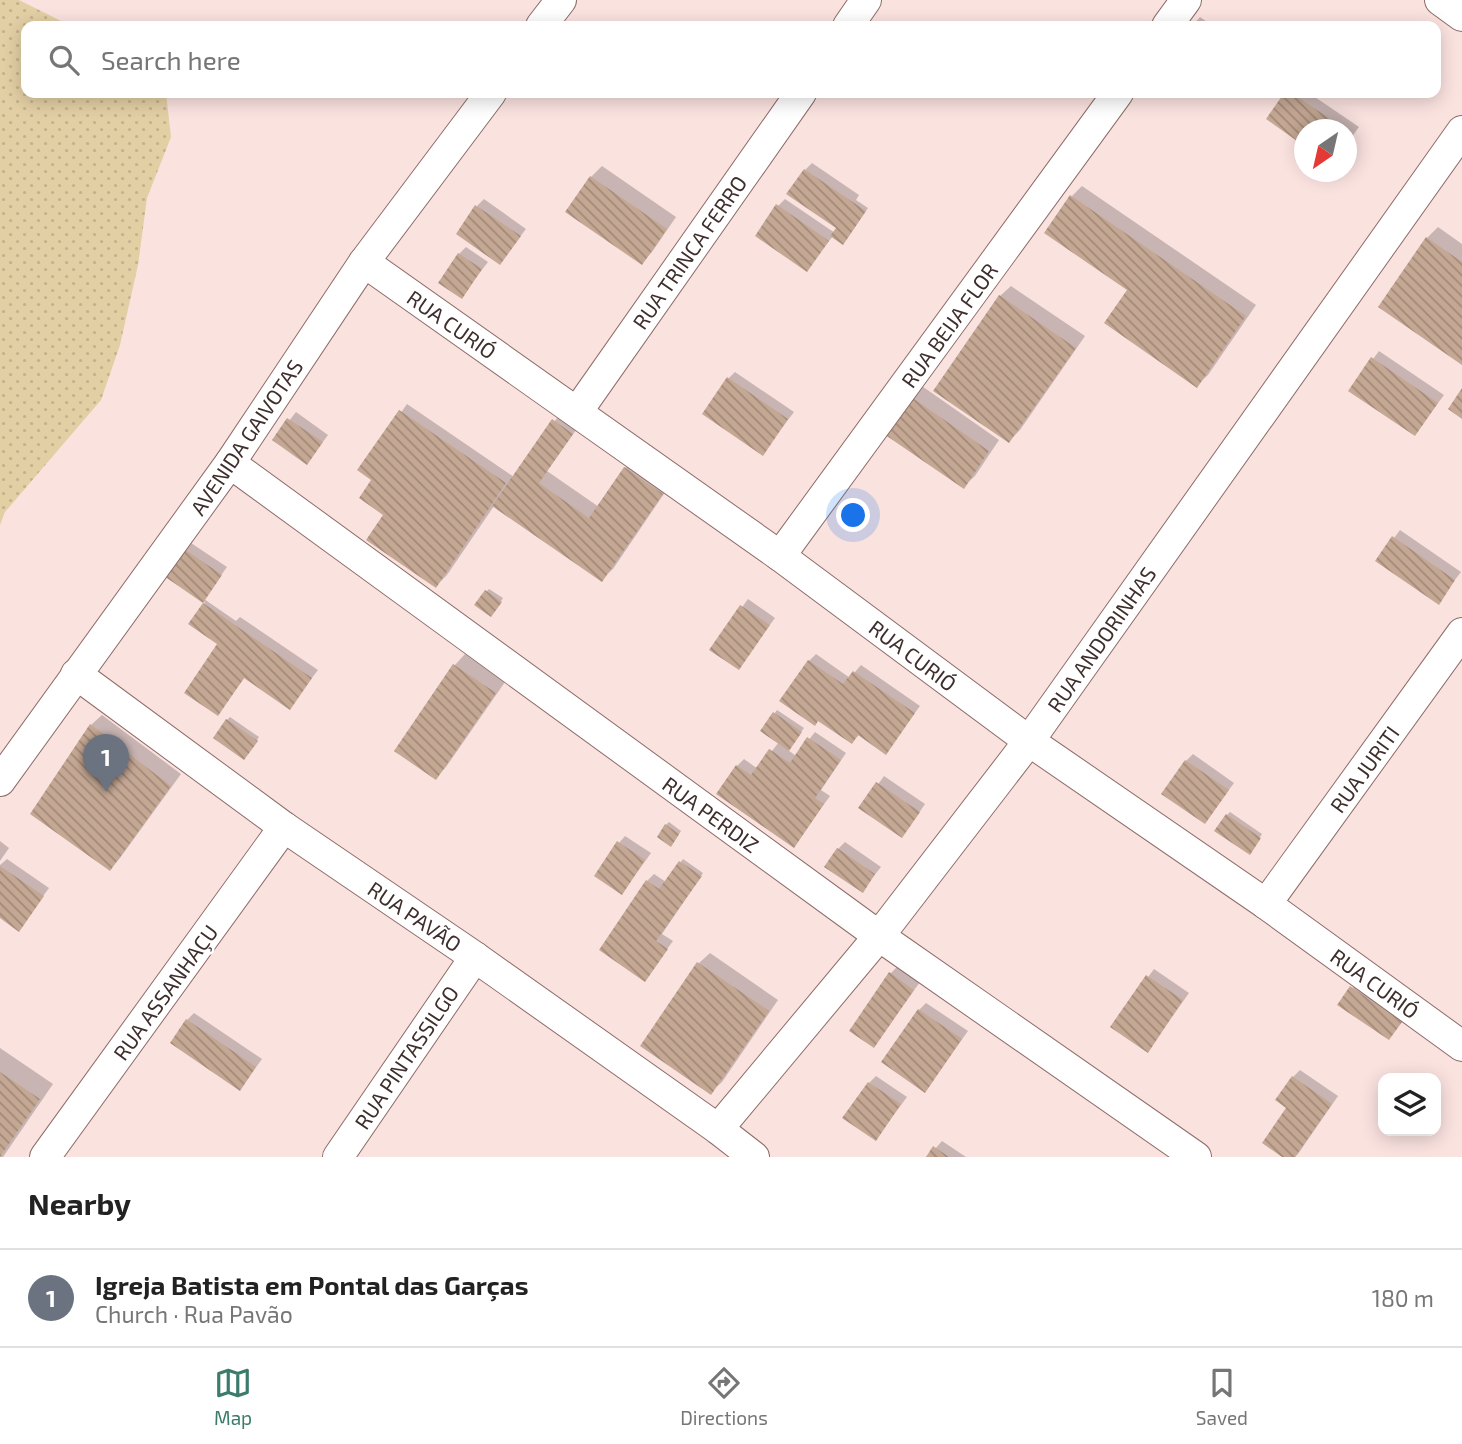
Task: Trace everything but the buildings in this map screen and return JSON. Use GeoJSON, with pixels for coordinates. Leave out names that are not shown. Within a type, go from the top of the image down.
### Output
{"type":"FeatureCollection","features":[{"type":"Feature","properties":{"kind":"street"},"geometry":{"type":"LineString","coordinates":[[545,21],[561,0]]}},
{"type":"Feature","properties":{"kind":"street"},"geometry":{"type":"LineString","coordinates":[[851,21],[866,0]]}},
{"type":"Feature","properties":{"kind":"street"},"geometry":{"type":"LineString","coordinates":[[1171,21],[1186,0]]}},
{"type":"Feature","properties":{"kind":"street"},"geometry":{"type":"LineString","coordinates":[[1440,0],[1462,16]]}},
{"type":"Feature","properties":{"kind":"street","name":"AVENIDA GAIVOTAS"},"geometry":{"type":"LineString","coordinates":[[0,781],[230,463],[364,262],[487,98]]}},
{"type":"Feature","properties":{"kind":"street","name":"RUA TRINCA FERRO"},"geometry":{"type":"LineString","coordinates":[[577,412],[797,98]]}},
{"type":"Feature","properties":{"kind":"street","name":"RUA BEIJA FLOR"},"geometry":{"type":"LineString","coordinates":[[780,556],[1114,98]]}},
{"type":"Feature","properties":{"kind":"street","name":"RUA ANDORINHAS"},"geometry":{"type":"LineString","coordinates":[[719,1129],[879,936],[1029,741],[1462,131]]}},
{"type":"Feature","properties":{"kind":"street","name":"RUA CURIÓ"},"geometry":{"type":"LineString","coordinates":[[364,262],[780,556],[1029,741],[1266,904],[1462,1046]]}},
{"type":"Feature","properties":{"kind":"street","name":"RUA PERDIZ"},"geometry":{"type":"LineString","coordinates":[[230,463],[879,936],[1196,1157]]}},
{"type":"Feature","properties":{"kind":"street","name":"RUA JURITI"},"geometry":{"type":"LineString","coordinates":[[1266,904],[1462,633]]}},
{"type":"Feature","properties":{"kind":"street","name":"RUA PAVÃO"},"geometry":{"type":"LineString","coordinates":[[76,674],[284,827],[475,957],[719,1129],[754,1157]]}},
{"type":"Feature","properties":{"kind":"street","name":"RUA ASSANHAÇU"},"geometry":{"type":"LineString","coordinates":[[45,1157],[284,827]]}},
{"type":"Feature","properties":{"kind":"street","name":"RUA PINTASSILGO"},"geometry":{"type":"LineString","coordinates":[[338,1157],[475,957]]}},
{"type":"Feature","properties":{"kind":"shaded area"},"geometry":{"type":"Polygon","coordinates":[[[0,0],[19,0],[61,21],[21,21],[21,98],[167,98],[171,137],[147,198],[138,265],[120,345],[101,400],[5,512],[0,525],[0,0]]]}},
{"type":"Feature","properties":{"kind":"place","name":"Igreja Batista em Pontal das Garças"},"geometry":{"type":"Point","coordinates":[106,792]}}]}
